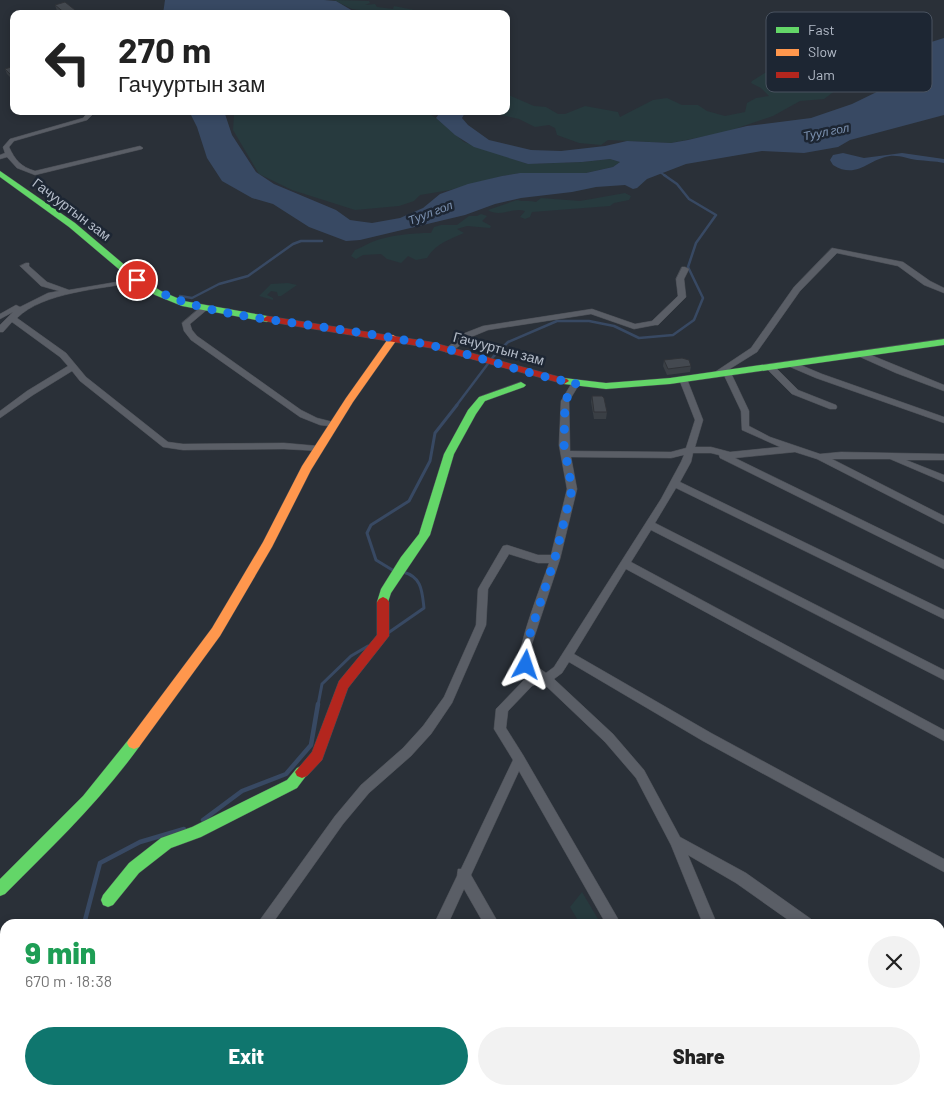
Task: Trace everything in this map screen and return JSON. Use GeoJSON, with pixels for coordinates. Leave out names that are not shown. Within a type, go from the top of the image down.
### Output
{"type":"FeatureCollection","features":[{"type":"Feature","properties":{"kind":"street"},"geometry":{"type":"LineString","coordinates":[[88,115],[85,119],[12,140],[3,148],[20,166],[35,173],[140,148]]}},
{"type":"Feature","properties":{"kind":"street"},"geometry":{"type":"LineString","coordinates":[[0,157],[9,154]]}},
{"type":"Feature","properties":{"kind":"street","name":"Гачууртын зам"},"geometry":{"type":"LineString","coordinates":[[0,173],[72,225],[137,280],[158,293],[182,303],[243,316],[393,338],[576,383],[606,386],[683,379],[944,342]]}},
{"type":"Feature","properties":{"kind":"street"},"geometry":{"type":"LineString","coordinates":[[943,289],[927,283],[900,264],[835,250],[797,289],[754,350],[722,373],[745,411],[746,428],[767,439],[820,457],[944,520]]}},
{"type":"Feature","properties":{"kind":"street"},"geometry":{"type":"LineString","coordinates":[[26,265],[24,266],[34,277],[44,284],[63,290],[79,291],[137,280]]}},
{"type":"Feature","properties":{"kind":"street"},"geometry":{"type":"LineString","coordinates":[[448,350],[468,335],[486,328],[592,311],[634,327],[656,323],[682,297],[680,280],[685,269]]}},
{"type":"Feature","properties":{"kind":"street"},"geometry":{"type":"LineString","coordinates":[[0,317],[19,305],[63,290]]}},
{"type":"Feature","properties":{"kind":"street"},"geometry":{"type":"LineString","coordinates":[[0,330],[10,318],[39,299],[63,290]]}},
{"type":"Feature","properties":{"kind":"street"},"geometry":{"type":"LineString","coordinates":[[205,308],[186,323],[188,331],[194,338],[287,403],[299,415],[310,420],[334,425]]}},
{"type":"Feature","properties":{"kind":"street"},"geometry":{"type":"LineString","coordinates":[[10,318],[63,355],[83,379],[166,445],[183,447],[284,446],[318,449]]}},
{"type":"Feature","properties":{"kind":"street"},"geometry":{"type":"LineString","coordinates":[[0,889],[119,765],[170,692],[216,632],[268,544],[318,449],[349,400],[393,338]]}},
{"type":"Feature","properties":{"kind":"street"},"geometry":{"type":"LineString","coordinates":[[861,354],[944,388]]}},
{"type":"Feature","properties":{"kind":"street"},"geometry":{"type":"LineString","coordinates":[[792,364],[819,376],[944,420]]}},
{"type":"Feature","properties":{"kind":"street"},"geometry":{"type":"LineString","coordinates":[[0,415],[30,393],[72,367]]}},
{"type":"Feature","properties":{"kind":"street"},"geometry":{"type":"LineString","coordinates":[[770,367],[796,392],[833,407]]}},
{"type":"Feature","properties":{"kind":"street"},"geometry":{"type":"LineString","coordinates":[[611,919],[500,729],[502,710],[528,683],[535,679],[546,679],[558,670],[650,525],[674,483],[690,450],[699,420],[683,379]]}},
{"type":"Feature","properties":{"kind":"street"},"geometry":{"type":"LineString","coordinates":[[576,383],[565,401],[566,454],[572,489],[555,558],[526,646],[526,665],[546,679],[609,738],[640,774],[676,841],[708,919]]}},
{"type":"Feature","properties":{"kind":"street"},"geometry":{"type":"LineString","coordinates":[[108,900],[134,868],[166,843],[196,832],[292,784],[317,756],[343,685],[378,645],[383,636],[382,607],[385,592],[405,560],[424,535],[449,454],[472,412],[482,399],[521,385]]}},
{"type":"Feature","properties":{"kind":"street"},"geometry":{"type":"LineString","coordinates":[[566,454],[671,455],[690,450],[711,450],[730,456],[795,449]]}},
{"type":"Feature","properties":{"kind":"street"},"geometry":{"type":"LineString","coordinates":[[711,450],[944,565]]}},
{"type":"Feature","properties":{"kind":"street"},"geometry":{"type":"LineString","coordinates":[[888,456],[944,479]]}},
{"type":"Feature","properties":{"kind":"street"},"geometry":{"type":"LineString","coordinates":[[820,457],[944,456]]}},
{"type":"Feature","properties":{"kind":"street"},"geometry":{"type":"LineString","coordinates":[[674,483],[944,615]]}},
{"type":"Feature","properties":{"kind":"street"},"geometry":{"type":"LineString","coordinates":[[650,525],[944,675]]}},
{"type":"Feature","properties":{"kind":"street"},"geometry":{"type":"LineString","coordinates":[[268,919],[339,820],[365,789],[407,752],[427,730],[448,700],[481,625],[483,589],[507,549],[538,559],[555,558]]}},
{"type":"Feature","properties":{"kind":"street"},"geometry":{"type":"LineString","coordinates":[[625,564],[944,736]]}},
{"type":"Feature","properties":{"kind":"street"},"geometry":{"type":"LineString","coordinates":[[567,655],[707,737],[944,866]]}},
{"type":"Feature","properties":{"kind":"street"},"geometry":{"type":"LineString","coordinates":[[443,919],[519,759]]}},
{"type":"Feature","properties":{"kind":"street"},"geometry":{"type":"LineString","coordinates":[[676,841],[741,878],[799,919]]}},
{"type":"Feature","properties":{"kind":"street"},"geometry":{"type":"LineString","coordinates":[[463,874],[489,919]]}},
{"type":"Feature","properties":{"kind":"green space"},"geometry":{"type":"Polygon","coordinates":[[[334,0],[369,1],[370,3],[365,5],[375,4],[377,7],[393,9],[394,6],[414,10],[360,10],[352,9],[334,0]]]}},
{"type":"Feature","properties":{"kind":"green space"},"geometry":{"type":"Polygon","coordinates":[[[766,72],[766,92],[833,92],[824,99],[800,101],[773,116],[726,132],[671,143],[608,140],[601,145],[579,143],[557,135],[555,128],[549,125],[535,127],[519,119],[502,115],[510,115],[510,96],[534,106],[546,107],[558,114],[565,114],[585,106],[618,112],[620,117],[653,100],[667,98],[682,105],[698,105],[707,111],[725,116],[745,112],[747,103],[756,98],[769,96],[761,88],[751,83],[766,72]]]}},
{"type":"Feature","properties":{"kind":"green space"},"geometry":{"type":"Polygon","coordinates":[[[234,115],[431,115],[464,142],[528,164],[610,159],[620,162],[613,167],[586,173],[520,173],[502,176],[450,190],[420,195],[414,201],[399,206],[355,210],[292,190],[259,174],[233,130],[234,115]]]}},
{"type":"Feature","properties":{"kind":"green space"},"geometry":{"type":"Polygon","coordinates":[[[625,193],[631,196],[629,200],[614,203],[610,206],[532,212],[530,217],[525,219],[520,217],[525,211],[516,210],[497,213],[488,210],[517,200],[536,202],[541,198],[580,201],[625,193]]]}},
{"type":"Feature","properties":{"kind":"green space"},"geometry":{"type":"Polygon","coordinates":[[[481,214],[487,216],[482,221],[491,226],[490,228],[467,226],[457,229],[464,233],[439,245],[427,258],[416,260],[408,256],[401,263],[387,259],[381,254],[363,255],[356,259],[351,256],[355,250],[372,242],[401,235],[431,233],[434,227],[457,225],[469,216],[481,214]]]}},
{"type":"Feature","properties":{"kind":"green space"},"geometry":{"type":"Polygon","coordinates":[[[288,283],[297,285],[281,296],[278,296],[277,292],[271,291],[267,295],[273,298],[273,300],[259,296],[271,284],[288,283]]]}},
{"type":"Feature","properties":{"kind":"green space"},"geometry":{"type":"Polygon","coordinates":[[[582,892],[598,919],[577,919],[570,907],[582,892]]]}},
{"type":"Feature","properties":{"kind":"water"},"geometry":{"type":"Polygon","coordinates":[[[165,0],[324,0],[336,1],[351,10],[164,10],[165,0]]]}},
{"type":"Feature","properties":{"kind":"water","name":"Туул гол"},"geometry":{"type":"Polygon","coordinates":[[[944,38],[944,115],[850,140],[838,147],[804,153],[762,151],[686,164],[647,179],[637,188],[633,189],[625,185],[596,187],[521,198],[495,204],[465,215],[360,240],[346,241],[309,227],[273,204],[252,198],[222,181],[207,158],[191,115],[225,115],[232,135],[256,172],[274,184],[336,210],[350,220],[372,223],[400,218],[423,208],[440,194],[468,184],[520,173],[586,173],[613,167],[620,162],[610,159],[528,164],[474,147],[455,135],[436,118],[438,115],[464,115],[462,118],[468,125],[489,140],[531,150],[561,151],[605,146],[627,141],[671,143],[747,126],[811,118],[852,104],[877,92],[932,92],[932,42],[944,38]]]}},
{"type":"Feature","properties":{"kind":"water"},"geometry":{"type":"Polygon","coordinates":[[[843,153],[864,158],[902,153],[944,159],[944,163],[890,156],[856,170],[849,170],[833,165],[830,160],[833,155],[843,153]]]}},
{"type":"Feature","properties":{"kind":"building"},"geometry":{"type":"Polygon","coordinates":[[[65,2],[75,10],[61,10],[55,5],[65,2]]]}},
{"type":"Feature","properties":{"kind":"building"},"geometry":{"type":"Polygon","coordinates":[[[10,67],[10,74],[5,69],[10,67]]]}},
{"type":"Feature","properties":{"kind":"building"},"geometry":{"type":"Polygon","coordinates":[[[682,358],[689,360],[691,366],[668,369],[664,360],[682,358]]]}},
{"type":"Feature","properties":{"kind":"building"},"geometry":{"type":"Polygon","coordinates":[[[592,396],[602,396],[604,398],[607,412],[594,412],[592,396]]]}},
{"type":"Feature","properties":{"kind":"waterway"},"geometry":{"type":"LineString","coordinates":[[661,173],[666,176]]}},
{"type":"Feature","properties":{"kind":"waterway"},"geometry":{"type":"LineString","coordinates":[[456,406],[493,357],[508,342],[557,321],[589,321],[614,326],[639,338],[673,335],[694,320],[703,298],[688,267],[696,243],[716,215],[689,199],[677,184],[664,175]]}},
{"type":"Feature","properties":{"kind":"waterway"},"geometry":{"type":"LineString","coordinates":[[180,296],[192,298],[219,284],[248,276],[293,244],[301,241],[322,241]]}},
{"type":"Feature","properties":{"kind":"waterway"},"geometry":{"type":"LineString","coordinates":[[394,571],[376,560],[367,533],[371,525],[409,501],[430,461],[435,433],[457,405]]}},
{"type":"Feature","properties":{"kind":"waterway"},"geometry":{"type":"LineString","coordinates":[[388,633],[424,608],[420,586],[414,577],[403,572]]}},
{"type":"Feature","properties":{"kind":"waterway"},"geometry":{"type":"LineString","coordinates":[[318,705],[322,684],[351,656],[368,646]]}},
{"type":"Feature","properties":{"kind":"waterway"},"geometry":{"type":"LineString","coordinates":[[203,820],[242,791],[286,774],[311,745],[318,704]]}},
{"type":"Feature","properties":{"kind":"waterway"},"geometry":{"type":"LineString","coordinates":[[85,919],[100,863],[140,842],[184,829]]}},
{"type":"Feature","properties":{"kind":"traffic: fast"},"geometry":{"type":"LineString","coordinates":[[0,173],[72,225],[137,280],[158,293],[182,303],[267,319]]}},
{"type":"Feature","properties":{"kind":"traffic: fast"},"geometry":{"type":"LineString","coordinates":[[564,381],[606,386],[670,381],[944,342]]}},
{"type":"Feature","properties":{"kind":"traffic: fast"},"geometry":{"type":"LineString","coordinates":[[383,602],[385,592],[405,560],[424,535],[449,454],[472,412],[482,399],[521,385]]}},
{"type":"Feature","properties":{"kind":"traffic: fast"},"geometry":{"type":"LineString","coordinates":[[0,889],[87,801],[120,763],[134,743]]}},
{"type":"Feature","properties":{"kind":"traffic: fast"},"geometry":{"type":"LineString","coordinates":[[108,900],[134,868],[166,843],[196,832],[292,784],[302,772]]}},
{"type":"Feature","properties":{"kind":"traffic: slow"},"geometry":{"type":"LineString","coordinates":[[134,743],[216,632],[268,544],[306,469],[349,400],[393,338]]}},
{"type":"Feature","properties":{"kind":"traffic: jam"},"geometry":{"type":"LineString","coordinates":[[267,319],[431,345],[564,381]]}},
{"type":"Feature","properties":{"kind":"traffic: jam"},"geometry":{"type":"LineString","coordinates":[[302,772],[317,756],[343,685],[383,636],[383,602]]}},
{"type":"Feature","properties":{"kind":"route"},"geometry":{"type":"LineString","coordinates":[[137,280],[158,293],[182,303],[243,316],[431,345],[505,366],[576,383],[565,401],[564,445],[572,489],[555,558],[526,646],[526,665]]}}]}
